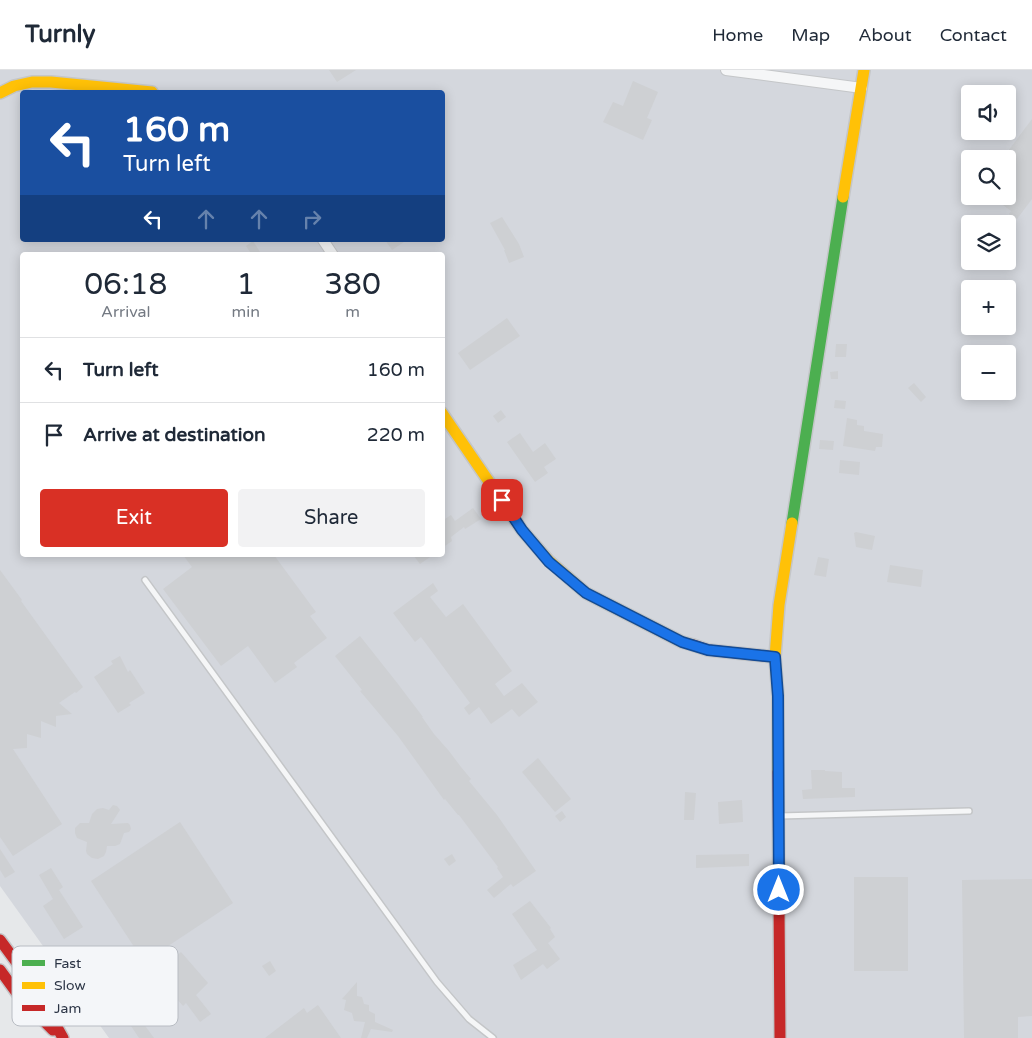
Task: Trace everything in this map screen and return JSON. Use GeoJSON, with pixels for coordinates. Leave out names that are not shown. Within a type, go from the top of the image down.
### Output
{"type":"FeatureCollection","features":[{"type":"Feature","properties":{"kind":"street"},"geometry":{"type":"LineString","coordinates":[[726,70],[862,88]]}},
{"type":"Feature","properties":{"kind":"street"},"geometry":{"type":"LineString","coordinates":[[780,1038],[778,696],[775,657],[779,605],[864,70]]}},
{"type":"Feature","properties":{"kind":"street"},"geometry":{"type":"LineString","coordinates":[[0,92],[14,86],[32,82],[136,90]]}},
{"type":"Feature","properties":{"kind":"street"},"geometry":{"type":"LineString","coordinates":[[445,418],[522,530],[549,562],[586,593],[682,642],[708,650],[775,657]]}},
{"type":"Feature","properties":{"kind":"street"},"geometry":{"type":"LineString","coordinates":[[0,940],[12,956]]}},
{"type":"Feature","properties":{"kind":"street"},"geometry":{"type":"LineString","coordinates":[[0,970],[12,986]]}},
{"type":"Feature","properties":{"kind":"street"},"geometry":{"type":"LineString","coordinates":[[50,1026],[62,1038]]}},
{"type":"Feature","properties":{"kind":"street"},"geometry":{"type":"LineString","coordinates":[[56,1026],[62,1038]]}},
{"type":"Feature","properties":{"kind":"lane"},"geometry":{"type":"LineString","coordinates":[[145,580],[437,982],[468,1019],[493,1038]]}},
{"type":"Feature","properties":{"kind":"lane"},"geometry":{"type":"LineString","coordinates":[[778,816],[969,811]]}},
{"type":"Feature","properties":{"kind":"shaded area"},"geometry":{"type":"Polygon","coordinates":[[[0,70],[1032,70],[1032,1038],[109,1038],[100,1026],[178,1026],[178,946],[43,946],[0,886],[0,70]]]}},
{"type":"Feature","properties":{"kind":"building"},"geometry":{"type":"Polygon","coordinates":[[[329,70],[356,70],[337,82],[329,70]]]}},
{"type":"Feature","properties":{"kind":"building"},"geometry":{"type":"Polygon","coordinates":[[[633,81],[658,92],[647,118],[652,120],[643,140],[603,122],[613,102],[623,106],[633,81]]]}},
{"type":"Feature","properties":{"kind":"building"},"geometry":{"type":"Polygon","coordinates":[[[1032,119],[1032,199],[1017,219],[1016,215],[1009,214],[1011,211],[1003,205],[1016,205],[1016,150],[1009,150],[1032,119]]]}},
{"type":"Feature","properties":{"kind":"building"},"geometry":{"type":"Polygon","coordinates":[[[502,217],[519,244],[524,257],[509,263],[505,250],[490,223],[502,217]]]}},
{"type":"Feature","properties":{"kind":"building"},"geometry":{"type":"Polygon","coordinates":[[[254,242],[260,252],[250,252],[246,246],[254,242]]]}},
{"type":"Feature","properties":{"kind":"building"},"geometry":{"type":"Polygon","coordinates":[[[386,242],[404,242],[392,250],[386,242]]]}},
{"type":"Feature","properties":{"kind":"building"},"geometry":{"type":"Polygon","coordinates":[[[507,318],[520,336],[470,370],[458,353],[507,318]]]}},
{"type":"Feature","properties":{"kind":"building"},"geometry":{"type":"Polygon","coordinates":[[[836,344],[847,344],[846,357],[835,357],[836,344]]]}},
{"type":"Feature","properties":{"kind":"building"},"geometry":{"type":"Polygon","coordinates":[[[838,371],[838,379],[831,379],[830,372],[838,371]]]}},
{"type":"Feature","properties":{"kind":"building"},"geometry":{"type":"Polygon","coordinates":[[[914,383],[926,397],[921,402],[908,388],[914,383]]]}},
{"type":"Feature","properties":{"kind":"building"},"geometry":{"type":"Polygon","coordinates":[[[835,400],[846,401],[845,409],[834,408],[835,400]]]}},
{"type":"Feature","properties":{"kind":"building"},"geometry":{"type":"Polygon","coordinates":[[[501,410],[506,417],[498,423],[493,416],[501,410]]]}},
{"type":"Feature","properties":{"kind":"building"},"geometry":{"type":"Polygon","coordinates":[[[847,418],[857,420],[857,425],[864,426],[864,431],[883,434],[882,447],[876,447],[875,451],[843,446],[847,418]]]}},
{"type":"Feature","properties":{"kind":"building"},"geometry":{"type":"Polygon","coordinates":[[[520,433],[533,452],[545,443],[556,459],[544,467],[548,473],[535,482],[507,442],[520,433]]]}},
{"type":"Feature","properties":{"kind":"building"},"geometry":{"type":"Polygon","coordinates":[[[820,440],[834,441],[833,450],[819,449],[820,440]]]}},
{"type":"Feature","properties":{"kind":"building"},"geometry":{"type":"Polygon","coordinates":[[[840,460],[860,462],[859,475],[839,473],[840,460]]]}},
{"type":"Feature","properties":{"kind":"building"},"geometry":{"type":"Polygon","coordinates":[[[473,508],[481,519],[465,529],[464,527],[451,537],[452,541],[445,546],[445,519],[451,515],[455,521],[473,508]]]}},
{"type":"Feature","properties":{"kind":"building"},"geometry":{"type":"Polygon","coordinates":[[[854,533],[875,536],[872,550],[856,547],[854,533]]]}},
{"type":"Feature","properties":{"kind":"building"},"geometry":{"type":"Polygon","coordinates":[[[184,557],[275,557],[316,612],[310,616],[327,638],[294,663],[297,667],[275,683],[248,646],[221,666],[163,589],[192,567],[184,557]]]}},
{"type":"Feature","properties":{"kind":"building"},"geometry":{"type":"Polygon","coordinates":[[[415,557],[430,557],[420,564],[415,557]]]}},
{"type":"Feature","properties":{"kind":"building"},"geometry":{"type":"Polygon","coordinates":[[[818,557],[829,559],[826,577],[814,575],[818,557]]]}},
{"type":"Feature","properties":{"kind":"building"},"geometry":{"type":"Polygon","coordinates":[[[890,565],[923,570],[921,587],[887,582],[890,565]]]}},
{"type":"Feature","properties":{"kind":"building"},"geometry":{"type":"Polygon","coordinates":[[[0,570],[83,687],[59,703],[72,714],[56,716],[56,727],[41,721],[41,738],[27,734],[27,748],[13,749],[62,824],[13,856],[0,837],[0,570]]]}},
{"type":"Feature","properties":{"kind":"building"},"geometry":{"type":"Polygon","coordinates":[[[433,583],[438,591],[430,597],[446,617],[463,604],[512,671],[495,684],[504,696],[522,683],[538,702],[519,717],[512,709],[491,724],[479,707],[469,715],[464,708],[470,703],[421,637],[415,642],[393,613],[433,583]]]}},
{"type":"Feature","properties":{"kind":"building"},"geometry":{"type":"Polygon","coordinates":[[[360,636],[434,734],[471,779],[469,781],[497,815],[536,871],[513,887],[511,884],[494,898],[487,890],[503,877],[498,867],[459,815],[444,800],[398,736],[360,691],[362,690],[335,656],[360,636]]]}},
{"type":"Feature","properties":{"kind":"building"},"geometry":{"type":"Polygon","coordinates":[[[120,656],[128,672],[130,670],[145,693],[118,713],[94,677],[113,664],[111,661],[120,656]]]}},
{"type":"Feature","properties":{"kind":"building"},"geometry":{"type":"Polygon","coordinates":[[[538,758],[571,799],[555,812],[522,772],[538,758]]]}},
{"type":"Feature","properties":{"kind":"building"},"geometry":{"type":"Polygon","coordinates":[[[811,770],[842,772],[842,788],[855,788],[855,797],[803,799],[802,790],[812,789],[811,770]]]}},
{"type":"Feature","properties":{"kind":"building"},"geometry":{"type":"Polygon","coordinates":[[[685,792],[696,793],[694,820],[684,820],[685,792]]]}},
{"type":"Feature","properties":{"kind":"building"},"geometry":{"type":"Polygon","coordinates":[[[742,800],[743,822],[719,824],[718,802],[742,800]]]}},
{"type":"Feature","properties":{"kind":"building"},"geometry":{"type":"Polygon","coordinates":[[[113,805],[117,806],[120,810],[111,824],[128,823],[131,829],[129,832],[124,833],[120,844],[107,846],[104,856],[98,859],[92,858],[86,851],[87,842],[77,838],[75,828],[80,823],[89,823],[92,814],[97,809],[109,810],[113,805]]]}},
{"type":"Feature","properties":{"kind":"building"},"geometry":{"type":"Polygon","coordinates":[[[562,811],[566,817],[560,822],[555,816],[562,811]]]}},
{"type":"Feature","properties":{"kind":"building"},"geometry":{"type":"Polygon","coordinates":[[[180,822],[233,903],[168,946],[134,946],[91,881],[180,822]]]}},
{"type":"Feature","properties":{"kind":"building"},"geometry":{"type":"Polygon","coordinates":[[[0,849],[15,872],[5,878],[0,870],[0,849]]]}},
{"type":"Feature","properties":{"kind":"building"},"geometry":{"type":"Polygon","coordinates":[[[452,854],[456,861],[449,866],[444,859],[452,854]]]}},
{"type":"Feature","properties":{"kind":"building"},"geometry":{"type":"Polygon","coordinates":[[[749,854],[749,866],[696,868],[696,855],[749,854]]]}},
{"type":"Feature","properties":{"kind":"building"},"geometry":{"type":"Polygon","coordinates":[[[51,868],[63,887],[59,890],[83,927],[64,939],[43,906],[53,899],[39,875],[51,868]]]}},
{"type":"Feature","properties":{"kind":"building"},"geometry":{"type":"Polygon","coordinates":[[[854,877],[908,877],[908,971],[854,971],[854,877]]]}},
{"type":"Feature","properties":{"kind":"building"},"geometry":{"type":"Polygon","coordinates":[[[1032,879],[1032,1016],[1018,1017],[1018,1038],[964,1038],[962,880],[1032,879]]]}},
{"type":"Feature","properties":{"kind":"building"},"geometry":{"type":"Polygon","coordinates":[[[530,901],[551,928],[555,937],[548,943],[560,959],[547,969],[543,964],[521,980],[513,965],[537,950],[512,914],[530,901]]]}},
{"type":"Feature","properties":{"kind":"building"},"geometry":{"type":"Polygon","coordinates":[[[181,952],[208,983],[196,995],[211,1014],[200,1022],[186,1003],[183,1006],[178,1000],[178,955],[181,952]]]}},
{"type":"Feature","properties":{"kind":"building"},"geometry":{"type":"Polygon","coordinates":[[[270,961],[276,971],[269,976],[262,966],[270,961]]]}},
{"type":"Feature","properties":{"kind":"building"},"geometry":{"type":"Polygon","coordinates":[[[357,982],[357,996],[362,997],[364,1004],[369,1005],[369,1011],[375,1014],[375,1022],[393,1030],[392,1032],[371,1029],[367,1038],[361,1038],[365,1022],[354,1021],[352,1013],[344,1010],[346,1000],[342,999],[357,982]]]}},
{"type":"Feature","properties":{"kind":"building"},"geometry":{"type":"Polygon","coordinates":[[[318,1005],[341,1038],[265,1038],[304,1008],[307,1013],[318,1005]]]}},
{"type":"Feature","properties":{"kind":"building"},"geometry":{"type":"Polygon","coordinates":[[[131,1026],[145,1026],[154,1038],[139,1038],[131,1026]]]}},
{"type":"Feature","properties":{"kind":"traffic: fast"},"geometry":{"type":"LineString","coordinates":[[792,523],[843,197]]}},
{"type":"Feature","properties":{"kind":"traffic: slow"},"geometry":{"type":"LineString","coordinates":[[843,197],[864,70]]}},
{"type":"Feature","properties":{"kind":"traffic: slow"},"geometry":{"type":"LineString","coordinates":[[0,93],[14,86],[32,82],[51,82],[132,90]]}},
{"type":"Feature","properties":{"kind":"traffic: slow"},"geometry":{"type":"LineString","coordinates":[[445,417],[522,530],[549,561],[586,593],[682,642],[693,645]]}},
{"type":"Feature","properties":{"kind":"traffic: slow"},"geometry":{"type":"LineString","coordinates":[[778,772],[778,696],[775,657],[779,605],[792,523]]}},
{"type":"Feature","properties":{"kind":"traffic: jam"},"geometry":{"type":"LineString","coordinates":[[693,645],[708,650],[775,657]]}},
{"type":"Feature","properties":{"kind":"traffic: jam"},"geometry":{"type":"LineString","coordinates":[[778,772],[780,1038]]}},
{"type":"Feature","properties":{"kind":"traffic: jam"},"geometry":{"type":"LineString","coordinates":[[0,940],[12,956]]}},
{"type":"Feature","properties":{"kind":"traffic: jam"},"geometry":{"type":"LineString","coordinates":[[0,970],[12,986]]}},
{"type":"Feature","properties":{"kind":"traffic: jam"},"geometry":{"type":"LineString","coordinates":[[49,1026],[53,1030]]}},
{"type":"Feature","properties":{"kind":"traffic: jam"},"geometry":{"type":"LineString","coordinates":[[56,1026],[63,1038]]}},
{"type":"Feature","properties":{"kind":"route"},"geometry":{"type":"LineString","coordinates":[[502,500],[522,530],[549,562],[586,593],[682,642],[708,650],[775,657],[778,696],[779,890]]}}]}
